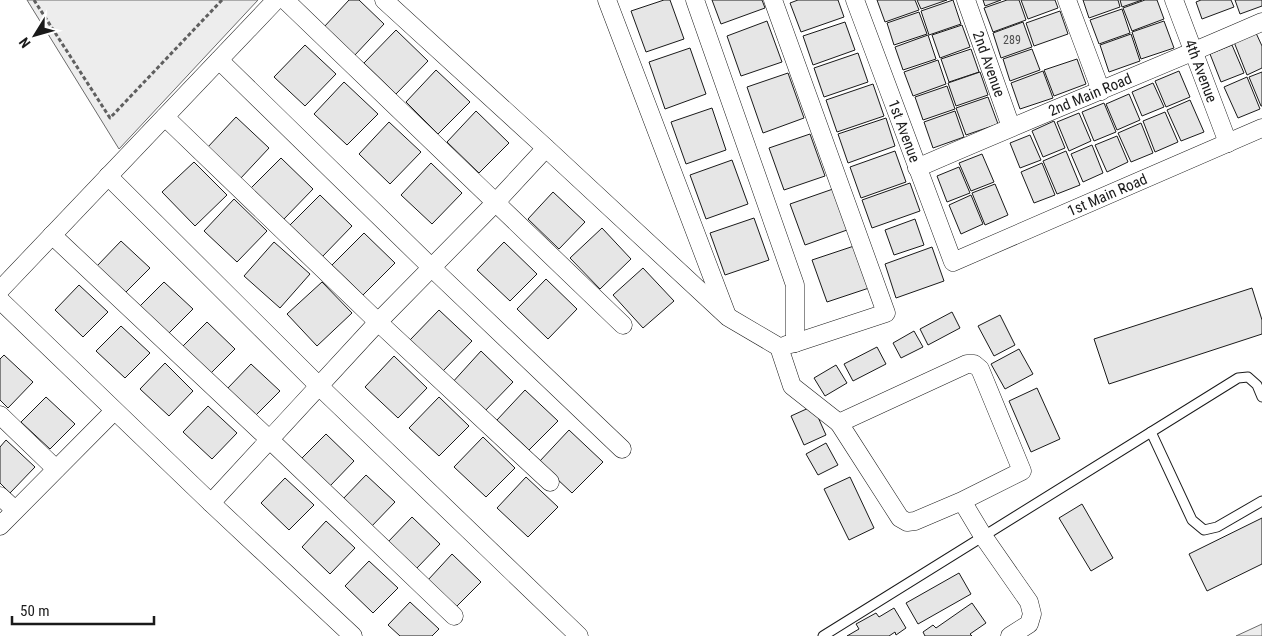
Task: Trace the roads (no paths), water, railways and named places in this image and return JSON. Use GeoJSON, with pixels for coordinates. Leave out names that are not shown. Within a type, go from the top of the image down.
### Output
{"type":"FeatureCollection","features":[{"type":"Feature","properties":{"kind":"street"},"geometry":{"type":"LineString","coordinates":[[0,290],[276,0]]}},
{"type":"Feature","properties":{"kind":"street"},"geometry":{"type":"LineString","coordinates":[[285,0],[623,324]]}},
{"type":"Feature","properties":{"kind":"street"},"geometry":{"type":"LineString","coordinates":[[384,0],[728,317],[787,345],[886,313],[773,0]]}},
{"type":"Feature","properties":{"kind":"street"},"geometry":{"type":"LineString","coordinates":[[607,0],[728,317]]}},
{"type":"Feature","properties":{"kind":"street"},"geometry":{"type":"LineString","coordinates":[[695,0],[795,285],[787,345],[792,386],[839,423],[864,465],[900,518],[907,522],[915,522],[1022,471],[980,369],[974,364],[967,364],[839,423]]}},
{"type":"Feature","properties":{"kind":"street","name":"1st Avenue"},"geometry":{"type":"LineString","coordinates":[[854,0],[952,262]]}},
{"type":"Feature","properties":{"kind":"street","name":"2nd Avenue"},"geometry":{"type":"LineString","coordinates":[[966,0],[1011,127]]}},
{"type":"Feature","properties":{"kind":"street"},"geometry":{"type":"LineString","coordinates":[[1067,0],[1101,91]]}},
{"type":"Feature","properties":{"kind":"street","name":"4th Avenue"},"geometry":{"type":"LineString","coordinates":[[1174,0],[1228,143]]}},
{"type":"Feature","properties":{"kind":"street","name":"2nd Main Road"},"geometry":{"type":"LineString","coordinates":[[917,168],[1262,22]]}},
{"type":"Feature","properties":{"kind":"street"},"geometry":{"type":"LineString","coordinates":[[219,60],[432,268],[622,449]]}},
{"type":"Feature","properties":{"kind":"street"},"geometry":{"type":"LineString","coordinates":[[165,117],[378,322],[550,482]]}},
{"type":"Feature","properties":{"kind":"street","name":"1st Main Road"},"geometry":{"type":"LineString","coordinates":[[952,262],[1262,128]]}},
{"type":"Feature","properties":{"kind":"street"},"geometry":{"type":"LineString","coordinates":[[211,503],[378,322],[496,202],[546,148]]}},
{"type":"Feature","properties":{"kind":"street"},"geometry":{"type":"LineString","coordinates":[[108,176],[320,387],[580,636]]}},
{"type":"Feature","properties":{"kind":"street"},"geometry":{"type":"LineString","coordinates":[[52,235],[454,616]]}},
{"type":"Feature","properties":{"kind":"street"},"geometry":{"type":"LineString","coordinates":[[0,300],[347,634]]}},
{"type":"Feature","properties":{"kind":"street"},"geometry":{"type":"LineString","coordinates":[[0,526],[114,411]]}},
{"type":"Feature","properties":{"kind":"street"},"geometry":{"type":"LineString","coordinates":[[5,418],[56,470]]}},
{"type":"Feature","properties":{"kind":"street"},"geometry":{"type":"LineString","coordinates":[[0,496],[15,510]]}},
{"type":"Feature","properties":{"kind":"street"},"geometry":{"type":"LineString","coordinates":[[962,501],[983,536],[1029,602],[1032,614],[1029,624],[1010,636]]}},
{"type":"Feature","properties":{"kind":"lane"},"geometry":{"type":"LineString","coordinates":[[823,636],[1238,378],[1248,377],[1257,385],[1262,397]]}},
{"type":"Feature","properties":{"kind":"lane"},"geometry":{"type":"LineString","coordinates":[[1151,432],[1192,520],[1204,530],[1217,527],[1262,501]]}}]}
